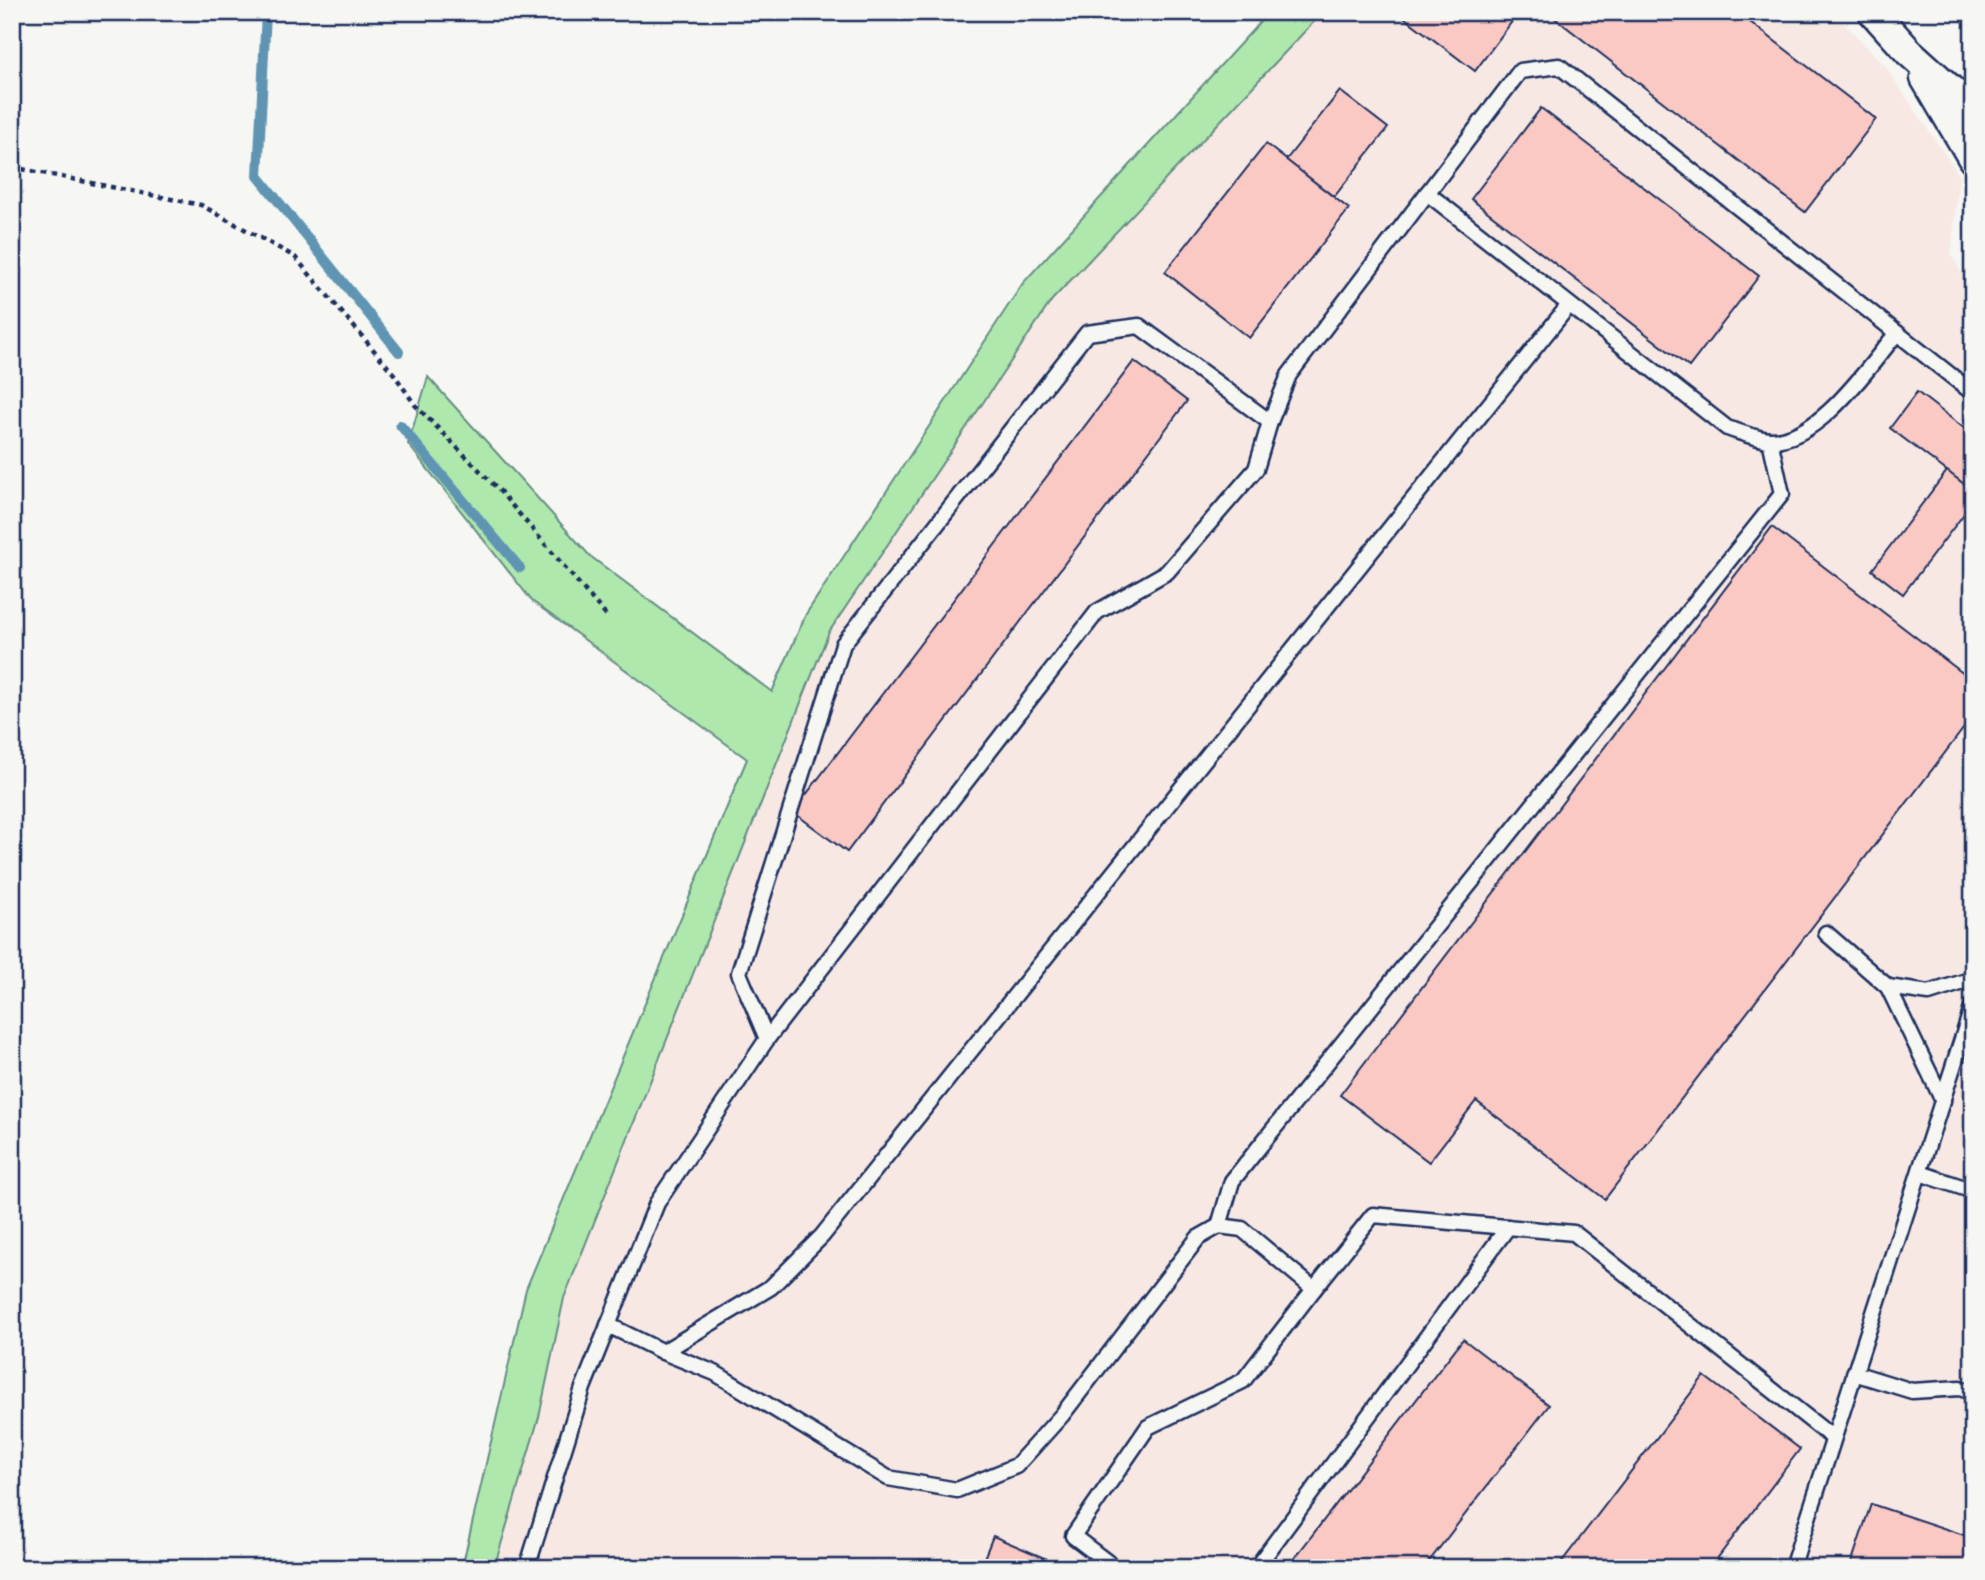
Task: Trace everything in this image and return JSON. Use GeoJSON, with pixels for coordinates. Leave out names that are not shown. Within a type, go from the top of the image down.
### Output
{"type":"FeatureCollection","features":[{"type":"Feature","properties":{"kind":"street"},"geometry":{"type":"LineString","coordinates":[[1872,12],[1909,52],[1973,110]]}},
{"type":"Feature","properties":{"kind":"street"},"geometry":{"type":"LineString","coordinates":[[1909,52],[1973,159]]}},
{"type":"Feature","properties":{"kind":"lane"},"geometry":{"type":"LineString","coordinates":[[527,1568],[583,1388],[657,1203],[767,1039],[1097,612],[1167,572],[1256,469],[1270,422],[1289,375],[1520,71],[1559,66],[1973,393]]}},
{"type":"Feature","properties":{"kind":"lane"},"geometry":{"type":"LineString","coordinates":[[1427,193],[1727,428],[1770,440],[1795,436],[1831,411],[1897,333]]}},
{"type":"Feature","properties":{"kind":"lane"},"geometry":{"type":"LineString","coordinates":[[663,1352],[771,1287],[822,1236],[1569,305]]}},
{"type":"Feature","properties":{"kind":"lane"},"geometry":{"type":"LineString","coordinates":[[767,1039],[739,973],[843,644],[1087,333],[1139,326],[1270,422]]}},
{"type":"Feature","properties":{"kind":"lane"},"geometry":{"type":"LineString","coordinates":[[1219,1226],[1232,1181],[1782,494],[1770,440]]}},
{"type":"Feature","properties":{"kind":"lane"},"geometry":{"type":"LineString","coordinates":[[1826,933],[1888,987],[1943,1101]]}},
{"type":"Feature","properties":{"kind":"lane"},"geometry":{"type":"LineString","coordinates":[[1888,987],[1929,993],[1973,979]]}},
{"type":"Feature","properties":{"kind":"lane"},"geometry":{"type":"LineString","coordinates":[[1792,1568],[1973,1005]]}},
{"type":"Feature","properties":{"kind":"lane"},"geometry":{"type":"LineString","coordinates":[[1920,1173],[1973,1191]]}},
{"type":"Feature","properties":{"kind":"lane"},"geometry":{"type":"LineString","coordinates":[[1115,1568],[1073,1536],[1147,1427],[1243,1381],[1373,1216],[1574,1233],[1833,1438]]}},
{"type":"Feature","properties":{"kind":"lane"},"geometry":{"type":"LineString","coordinates":[[608,1325],[663,1352],[715,1373],[888,1478],[957,1490],[1016,1466],[1062,1415],[1198,1238],[1219,1226],[1242,1229],[1314,1289]]}},
{"type":"Feature","properties":{"kind":"lane"},"geometry":{"type":"LineString","coordinates":[[1256,1568],[1508,1227]]}},
{"type":"Feature","properties":{"kind":"lane"},"geometry":{"type":"LineString","coordinates":[[1854,1373],[1912,1391],[1960,1388],[1973,1393]]}},
{"type":"Feature","properties":{"kind":"path"},"geometry":{"type":"LineString","coordinates":[[12,167],[201,205],[295,257],[394,374],[415,405],[498,488],[609,619]]}},
{"type":"Feature","properties":{"kind":"shaded area"},"geometry":{"type":"Polygon","coordinates":[[[1323,12],[1833,12],[1885,66],[1959,175],[1951,254],[1973,294],[1973,1568],[494,1568],[539,1417],[564,1298],[829,632],[1052,300],[1323,12]]]}},
{"type":"Feature","properties":{"kind":"green space"},"geometry":{"type":"Polygon","coordinates":[[[1269,12],[1323,12],[1052,300],[829,632],[564,1298],[539,1417],[494,1568],[462,1568],[526,1289],[747,759],[532,601],[408,444],[428,377],[590,556],[772,692],[806,614],[1023,283],[1269,12]]]}},
{"type":"Feature","properties":{"kind":"building"},"geometry":{"type":"Polygon","coordinates":[[[1397,12],[1519,12],[1475,71],[1397,12]]]}},
{"type":"Feature","properties":{"kind":"building"},"geometry":{"type":"Polygon","coordinates":[[[1547,12],[1737,12],[1876,119],[1805,212],[1547,12]]]}},
{"type":"Feature","properties":{"kind":"building"},"geometry":{"type":"Polygon","coordinates":[[[1340,91],[1388,128],[1334,197],[1286,160],[1340,91]]]}},
{"type":"Feature","properties":{"kind":"building"},"geometry":{"type":"Polygon","coordinates":[[[1541,108],[1759,276],[1689,367],[1471,199],[1541,108]]]}},
{"type":"Feature","properties":{"kind":"building"},"geometry":{"type":"Polygon","coordinates":[[[1266,144],[1349,209],[1249,338],[1165,272],[1266,144]]]}},
{"type":"Feature","properties":{"kind":"building"},"geometry":{"type":"Polygon","coordinates":[[[1134,361],[1187,401],[847,852],[793,812],[1134,361]]]}},
{"type":"Feature","properties":{"kind":"building"},"geometry":{"type":"Polygon","coordinates":[[[1917,392],[1973,435],[1973,491],[1890,428],[1917,392]]]}},
{"type":"Feature","properties":{"kind":"building"},"geometry":{"type":"Polygon","coordinates":[[[1947,471],[1973,491],[1973,502],[1903,594],[1872,570],[1947,471]]]}},
{"type":"Feature","properties":{"kind":"building"},"geometry":{"type":"Polygon","coordinates":[[[1772,527],[1973,681],[1973,716],[1605,1199],[1476,1101],[1429,1162],[1340,1095],[1772,527]]]}},
{"type":"Feature","properties":{"kind":"building"},"geometry":{"type":"Polygon","coordinates":[[[1463,1339],[1549,1405],[1424,1568],[1287,1568],[1463,1339]]]}},
{"type":"Feature","properties":{"kind":"building"},"geometry":{"type":"Polygon","coordinates":[[[1704,1376],[1800,1449],[1710,1568],[1653,1568],[1650,1565],[1648,1568],[1557,1568],[1704,1376]]]}},
{"type":"Feature","properties":{"kind":"building"},"geometry":{"type":"Polygon","coordinates":[[[1871,1504],[1973,1538],[1973,1568],[1850,1567],[1871,1504]]]}},
{"type":"Feature","properties":{"kind":"building"},"geometry":{"type":"Polygon","coordinates":[[[993,1536],[1065,1567],[1065,1568],[980,1568],[993,1536]]]}},
{"type":"Feature","properties":{"kind":"waterway"},"geometry":{"type":"LineString","coordinates":[[266,12],[258,176],[399,352]]}},
{"type":"Feature","properties":{"kind":"waterway"},"geometry":{"type":"LineString","coordinates":[[400,425],[520,568]]}}]}
